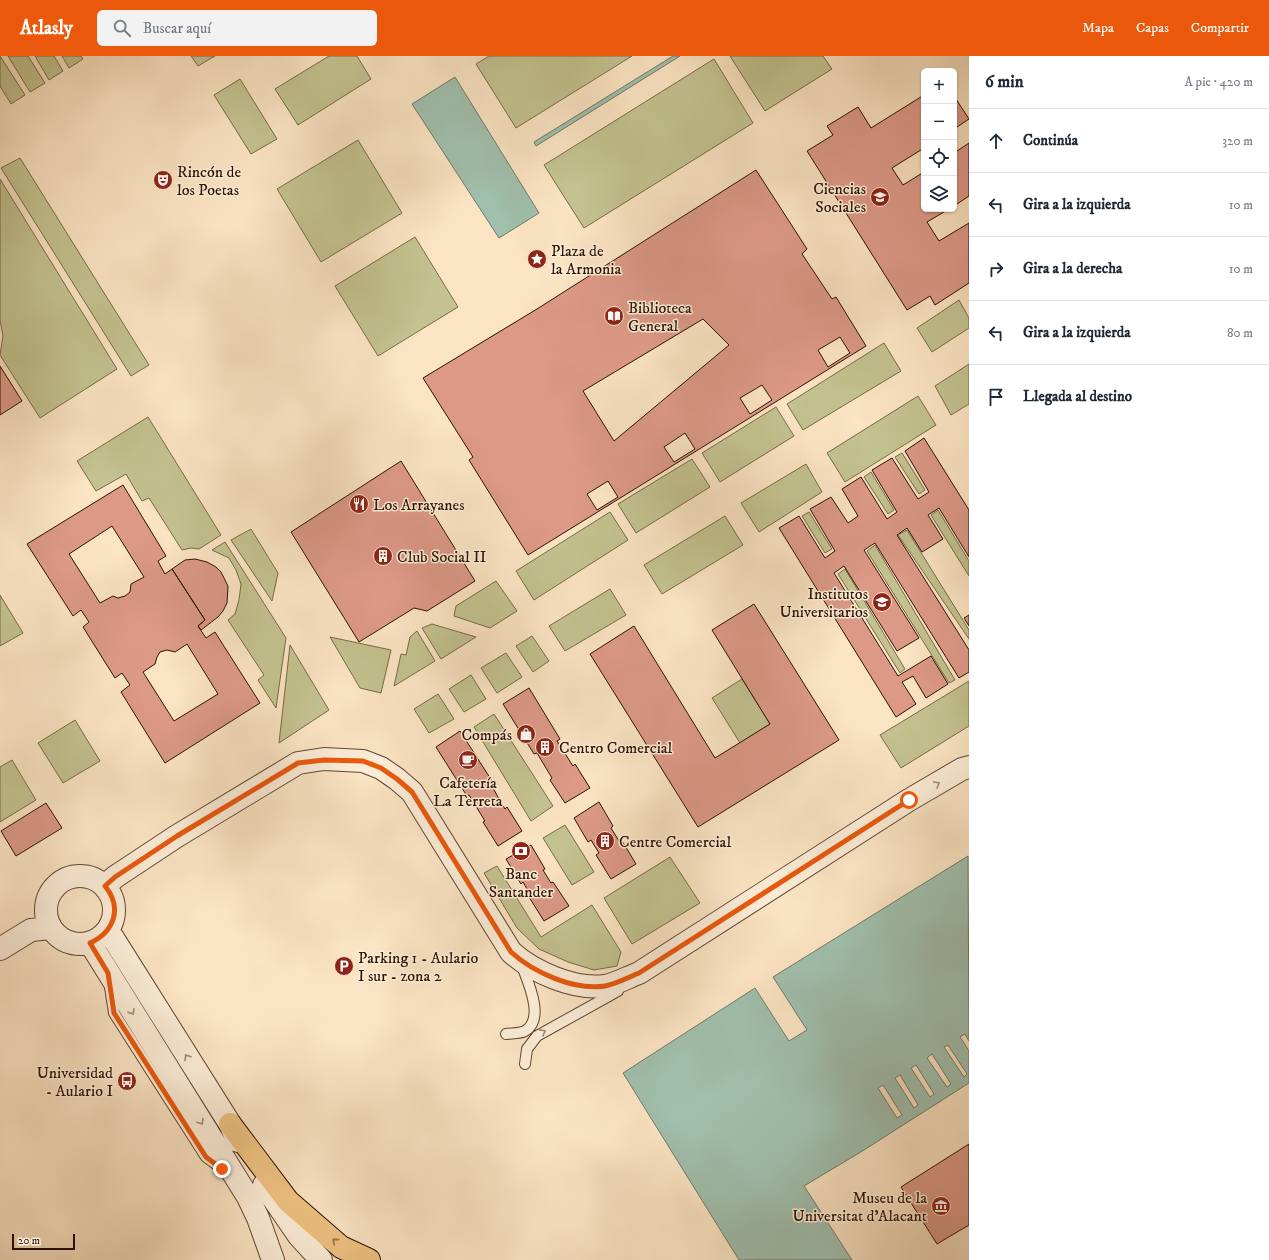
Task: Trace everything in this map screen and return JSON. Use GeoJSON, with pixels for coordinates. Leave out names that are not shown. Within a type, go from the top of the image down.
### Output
{"type":"FeatureCollection","features":[{"type":"Feature","properties":{"kind":"highway"},"geometry":{"type":"LineString","coordinates":[[230,1124],[288,1201],[342,1247],[368,1260]]}},
{"type":"Feature","properties":{"kind":"street"},"geometry":{"type":"LineString","coordinates":[[100,882],[115,877],[130,868],[177,836],[298,763],[324,760],[363,761],[381,768],[412,792],[511,952],[520,960],[545,974],[580,986],[605,986],[639,973],[909,800],[962,769],[969,767]]}},
{"type":"Feature","properties":{"kind":"street"},"geometry":{"type":"LineString","coordinates":[[0,950],[43,922],[48,897],[54,888],[62,881],[72,876],[82,875],[100,882],[114,901],[115,912],[108,930],[99,939],[90,943],[78,944],[68,941],[58,936],[43,922]]}},
{"type":"Feature","properties":{"kind":"street"},"geometry":{"type":"LineString","coordinates":[[108,930],[230,1124],[254,1172],[300,1236],[321,1260]]}},
{"type":"Feature","properties":{"kind":"street"},"geometry":{"type":"LineString","coordinates":[[90,943],[243,1188],[258,1218],[273,1260]]}},
{"type":"Feature","properties":{"kind":"street"},"geometry":{"type":"LineString","coordinates":[[243,1188],[259,1246],[261,1260]]}},
{"type":"Feature","properties":{"kind":"lane"},"geometry":{"type":"LineString","coordinates":[[506,1034],[524,1031],[532,1024],[534,1019],[535,1004],[520,960]]}},
{"type":"Feature","properties":{"kind":"lane"},"geometry":{"type":"LineString","coordinates":[[525,1064],[527,1049],[537,1036],[626,986],[639,973]]}},
{"type":"Feature","properties":{"kind":"shaded area"},"geometry":{"type":"Polygon","coordinates":[[[0,56],[25,95],[11,104],[0,86],[0,56]]]}},
{"type":"Feature","properties":{"kind":"shaded area"},"geometry":{"type":"Polygon","coordinates":[[[8,56],[28,56],[45,83],[30,92],[8,56]]]}},
{"type":"Feature","properties":{"kind":"shaded area"},"geometry":{"type":"Polygon","coordinates":[[[35,56],[54,56],[63,71],[49,80],[35,56]]]}},
{"type":"Feature","properties":{"kind":"shaded area"},"geometry":{"type":"Polygon","coordinates":[[[62,56],[81,56],[83,59],[69,68],[62,56]]]}},
{"type":"Feature","properties":{"kind":"shaded area"},"geometry":{"type":"Polygon","coordinates":[[[191,56],[215,56],[198,66],[191,56]]]}},
{"type":"Feature","properties":{"kind":"shaded area"},"geometry":{"type":"Polygon","coordinates":[[[329,56],[357,56],[371,79],[298,125],[275,89],[329,56]]]}},
{"type":"Feature","properties":{"kind":"shaded area"},"geometry":{"type":"Polygon","coordinates":[[[489,56],[632,56],[516,128],[476,64],[489,56]]]}},
{"type":"Feature","properties":{"kind":"shaded area"},"geometry":{"type":"Polygon","coordinates":[[[673,56],[680,56],[536,146],[534,142],[673,56]]]}},
{"type":"Feature","properties":{"kind":"shaded area"},"geometry":{"type":"Polygon","coordinates":[[[730,56],[823,56],[832,69],[765,111],[730,56]]]}},
{"type":"Feature","properties":{"kind":"shaded area"},"geometry":{"type":"Polygon","coordinates":[[[714,59],[753,123],[584,228],[544,165],[714,59]]]}},
{"type":"Feature","properties":{"kind":"shaded area"},"geometry":{"type":"Polygon","coordinates":[[[455,77],[539,213],[499,238],[412,104],[455,77]]]}},
{"type":"Feature","properties":{"kind":"shaded area"},"geometry":{"type":"Polygon","coordinates":[[[240,79],[277,139],[251,154],[214,95],[240,79]]]}},
{"type":"Feature","properties":{"kind":"shaded area"},"geometry":{"type":"Polygon","coordinates":[[[358,140],[402,213],[321,262],[277,189],[358,140]]]}},
{"type":"Feature","properties":{"kind":"shaded area"},"geometry":{"type":"Polygon","coordinates":[[[20,158],[149,365],[131,376],[1,168],[20,158]]]}},
{"type":"Feature","properties":{"kind":"shaded area"},"geometry":{"type":"Polygon","coordinates":[[[0,179],[117,369],[40,418],[0,355],[3,336],[0,320],[0,179]]]}},
{"type":"Feature","properties":{"kind":"shaded area"},"geometry":{"type":"Polygon","coordinates":[[[415,237],[458,307],[378,356],[335,286],[415,237]]]}},
{"type":"Feature","properties":{"kind":"shaded area"},"geometry":{"type":"Polygon","coordinates":[[[959,300],[969,318],[969,328],[932,352],[917,328],[959,300]]]}},
{"type":"Feature","properties":{"kind":"shaded area"},"geometry":{"type":"Polygon","coordinates":[[[884,343],[901,371],[803,430],[787,404],[884,343]]]}},
{"type":"Feature","properties":{"kind":"shaded area"},"geometry":{"type":"Polygon","coordinates":[[[969,364],[969,404],[951,415],[935,386],[969,364]]]}},
{"type":"Feature","properties":{"kind":"shaded area"},"geometry":{"type":"Polygon","coordinates":[[[918,396],[936,425],[845,482],[827,453],[918,396]]]}},
{"type":"Feature","properties":{"kind":"shaded area"},"geometry":{"type":"Polygon","coordinates":[[[776,407],[794,436],[720,482],[702,453],[776,407]]]}},
{"type":"Feature","properties":{"kind":"shaded area"},"geometry":{"type":"Polygon","coordinates":[[[148,417],[221,535],[199,549],[191,548],[182,550],[149,498],[142,501],[126,474],[96,491],[77,461],[148,417]]]}},
{"type":"Feature","properties":{"kind":"shaded area"},"geometry":{"type":"Polygon","coordinates":[[[902,453],[925,490],[919,494],[895,457],[902,453]]]}},
{"type":"Feature","properties":{"kind":"shaded area"},"geometry":{"type":"Polygon","coordinates":[[[692,459],[710,487],[636,533],[618,504],[692,459]]]}},
{"type":"Feature","properties":{"kind":"shaded area"},"geometry":{"type":"Polygon","coordinates":[[[806,464],[822,492],[759,532],[741,503],[806,464]]]}},
{"type":"Feature","properties":{"kind":"shaded area"},"geometry":{"type":"Polygon","coordinates":[[[871,472],[894,510],[888,514],[864,477],[871,472]]]}},
{"type":"Feature","properties":{"kind":"shaded area"},"geometry":{"type":"Polygon","coordinates":[[[938,510],[969,561],[969,576],[931,515],[938,510]]]}},
{"type":"Feature","properties":{"kind":"shaded area"},"geometry":{"type":"Polygon","coordinates":[[[610,512],[628,540],[534,600],[516,571],[610,512]]]}},
{"type":"Feature","properties":{"kind":"shaded area"},"geometry":{"type":"Polygon","coordinates":[[[809,512],[832,549],[825,553],[802,516],[809,512]]]}},
{"type":"Feature","properties":{"kind":"shaded area"},"geometry":{"type":"Polygon","coordinates":[[[725,516],[743,545],[662,594],[644,565],[725,516]]]}},
{"type":"Feature","properties":{"kind":"shaded area"},"geometry":{"type":"Polygon","coordinates":[[[251,529],[278,573],[272,601],[231,540],[251,529]]]}},
{"type":"Feature","properties":{"kind":"shaded area"},"geometry":{"type":"Polygon","coordinates":[[[907,530],[969,630],[969,639],[898,535],[907,530]]]}},
{"type":"Feature","properties":{"kind":"shaded area"},"geometry":{"type":"Polygon","coordinates":[[[225,542],[286,638],[276,708],[258,680],[264,675],[228,620],[235,614],[241,584],[236,570],[229,558],[212,550],[225,542]]]}},
{"type":"Feature","properties":{"kind":"shaded area"},"geometry":{"type":"Polygon","coordinates":[[[875,545],[955,680],[949,683],[867,551],[875,545]]]}},
{"type":"Feature","properties":{"kind":"shaded area"},"geometry":{"type":"Polygon","coordinates":[[[845,569],[905,669],[900,673],[838,574],[845,569]]]}},
{"type":"Feature","properties":{"kind":"shaded area"},"geometry":{"type":"Polygon","coordinates":[[[496,581],[517,611],[490,628],[454,616],[456,606],[496,581]]]}},
{"type":"Feature","properties":{"kind":"shaded area"},"geometry":{"type":"Polygon","coordinates":[[[610,589],[626,615],[565,651],[549,626],[610,589]]]}},
{"type":"Feature","properties":{"kind":"shaded area"},"geometry":{"type":"Polygon","coordinates":[[[0,595],[23,633],[0,646],[0,595]]]}},
{"type":"Feature","properties":{"kind":"shaded area"},"geometry":{"type":"Polygon","coordinates":[[[432,624],[476,637],[441,659],[422,628],[432,624]]]}},
{"type":"Feature","properties":{"kind":"shaded area"},"geometry":{"type":"Polygon","coordinates":[[[417,631],[435,661],[394,686],[401,654],[406,655],[410,637],[417,631]]]}},
{"type":"Feature","properties":{"kind":"shaded area"},"geometry":{"type":"Polygon","coordinates":[[[532,636],[549,661],[533,672],[516,646],[532,636]]]}},
{"type":"Feature","properties":{"kind":"shaded area"},"geometry":{"type":"Polygon","coordinates":[[[330,637],[391,650],[381,693],[360,688],[330,637]]]}},
{"type":"Feature","properties":{"kind":"shaded area"},"geometry":{"type":"Polygon","coordinates":[[[290,645],[329,710],[279,743],[290,645]]]}},
{"type":"Feature","properties":{"kind":"shaded area"},"geometry":{"type":"Polygon","coordinates":[[[506,653],[522,677],[497,693],[481,668],[506,653]]]}},
{"type":"Feature","properties":{"kind":"shaded area"},"geometry":{"type":"Polygon","coordinates":[[[471,675],[486,699],[464,712],[449,689],[471,675]]]}},
{"type":"Feature","properties":{"kind":"shaded area"},"geometry":{"type":"Polygon","coordinates":[[[742,679],[770,724],[740,743],[712,698],[742,679]]]}},
{"type":"Feature","properties":{"kind":"shaded area"},"geometry":{"type":"Polygon","coordinates":[[[969,681],[969,726],[901,768],[880,735],[969,681]]]}},
{"type":"Feature","properties":{"kind":"shaded area"},"geometry":{"type":"Polygon","coordinates":[[[438,694],[454,719],[429,733],[414,709],[438,694]]]}},
{"type":"Feature","properties":{"kind":"shaded area"},"geometry":{"type":"Polygon","coordinates":[[[494,714],[553,806],[531,821],[474,727],[494,714]]]}},
{"type":"Feature","properties":{"kind":"shaded area"},"geometry":{"type":"Polygon","coordinates":[[[75,720],[100,761],[63,783],[38,743],[75,720]]]}},
{"type":"Feature","properties":{"kind":"shaded area"},"geometry":{"type":"Polygon","coordinates":[[[12,760],[36,800],[0,822],[0,767],[12,760]]]}},
{"type":"Feature","properties":{"kind":"shaded area"},"geometry":{"type":"Polygon","coordinates":[[[565,825],[594,872],[572,885],[543,838],[565,825]]]}},
{"type":"Feature","properties":{"kind":"shaded area"},"geometry":{"type":"Polygon","coordinates":[[[968,856],[969,1041],[965,1034],[960,1037],[969,1051],[969,1083],[864,1150],[804,1186],[852,1260],[739,1260],[623,1073],[755,988],[789,1041],[807,1030],[773,977],[968,856]],[[948,1045],[944,1047],[964,1077],[967,1074],[948,1045]],[[932,1054],[927,1058],[947,1087],[951,1084],[932,1054]],[[916,1065],[911,1068],[930,1097],[934,1094],[916,1065]],[[900,1075],[895,1078],[914,1108],[918,1105],[900,1075]],[[883,1085],[878,1088],[897,1118],[902,1115],[883,1085]]]}},
{"type":"Feature","properties":{"kind":"shaded area"},"geometry":{"type":"Polygon","coordinates":[[[670,857],[700,903],[632,944],[604,898],[670,857]]]}},
{"type":"Feature","properties":{"kind":"shaded area"},"geometry":{"type":"Polygon","coordinates":[[[497,866],[541,937],[592,905],[621,952],[617,966],[594,970],[568,962],[539,949],[517,928],[484,873],[497,866]]]}},
{"type":"Feature","properties":{"kind":"building","name":"Ciencias Sociales"},"geometry":{"type":"Polygon","coordinates":[[[921,97],[921,150],[892,168],[903,185],[921,174],[921,212],[944,212],[927,222],[939,241],[969,223],[969,283],[935,305],[930,296],[907,310],[807,151],[833,135],[827,126],[858,107],[871,128],[921,97]]]}},
{"type":"Feature","properties":{"kind":"building"},"geometry":{"type":"Polygon","coordinates":[[[957,101],[969,119],[957,127],[957,101]]]}},
{"type":"Feature","properties":{"kind":"building"},"geometry":{"type":"Polygon","coordinates":[[[969,143],[969,196],[957,204],[957,176],[957,151],[969,143]]]}},
{"type":"Feature","properties":{"kind":"building"},"geometry":{"type":"Polygon","coordinates":[[[756,170],[807,249],[802,254],[832,299],[836,297],[866,346],[528,555],[469,460],[473,457],[423,378],[537,309],[756,170]],[[703,319],[583,391],[614,441],[729,345],[703,319]],[[840,337],[818,350],[828,367],[850,353],[840,337]],[[762,385],[740,398],[750,414],[772,400],[762,385]],[[685,433],[664,447],[674,462],[695,449],[685,433]],[[608,481],[587,494],[597,510],[618,497],[608,481]]]}},
{"type":"Feature","properties":{"kind":"building"},"geometry":{"type":"Polygon","coordinates":[[[0,366],[22,401],[0,415],[0,366]]]}},
{"type":"Feature","properties":{"kind":"building"},"geometry":{"type":"Polygon","coordinates":[[[924,438],[969,510],[969,557],[939,508],[928,515],[943,539],[922,552],[907,528],[897,535],[969,650],[969,672],[959,678],[875,543],[864,550],[919,638],[897,651],[844,566],[834,573],[898,676],[931,656],[948,684],[926,698],[913,676],[902,682],[916,704],[896,717],[779,528],[799,516],[825,558],[835,551],[810,509],[831,497],[848,523],[858,516],[842,489],[861,477],[887,519],[897,512],[872,470],[892,458],[918,499],[929,492],[905,451],[924,438]]]}},
{"type":"Feature","properties":{"kind":"building","name":"Club Social II"},"geometry":{"type":"Polygon","coordinates":[[[401,461],[475,581],[427,611],[414,608],[359,642],[291,532],[401,461]]]}},
{"type":"Feature","properties":{"kind":"building"},"geometry":{"type":"Polygon","coordinates":[[[123,485],[166,556],[158,561],[165,574],[172,569],[205,620],[198,626],[206,638],[215,632],[260,703],[165,763],[121,692],[130,685],[122,673],[115,678],[83,627],[89,622],[81,610],[73,616],[27,544],[123,485]],[[112,526],[69,554],[100,603],[113,596],[118,598],[125,596],[130,592],[131,584],[144,577],[112,526]],[[187,644],[175,652],[167,650],[160,652],[155,664],[143,672],[174,721],[218,694],[187,644]]]}},
{"type":"Feature","properties":{"kind":"building"},"geometry":{"type":"Polygon","coordinates":[[[195,559],[207,562],[216,567],[221,572],[228,586],[227,603],[223,611],[218,617],[201,630],[198,626],[205,620],[172,569],[185,560],[195,559]]]}},
{"type":"Feature","properties":{"kind":"building"},"geometry":{"type":"Polygon","coordinates":[[[754,604],[839,740],[698,827],[590,654],[634,626],[715,758],[770,724],[712,630],[754,604]]]}},
{"type":"Feature","properties":{"kind":"building"},"geometry":{"type":"Polygon","coordinates":[[[969,615],[969,626],[964,618],[969,615]]]}},
{"type":"Feature","properties":{"kind":"building","name":"Centro Comercial"},"geometry":{"type":"Polygon","coordinates":[[[529,688],[560,739],[557,741],[573,766],[575,764],[590,788],[565,803],[550,780],[552,778],[537,753],[534,754],[503,704],[529,688]]]}},
{"type":"Feature","properties":{"kind":"building"},"geometry":{"type":"Polygon","coordinates":[[[460,731],[492,781],[490,783],[505,809],[507,807],[522,831],[498,846],[469,795],[467,796],[436,747],[460,731]]]}},
{"type":"Feature","properties":{"kind":"building","name":"Centre Comercial"},"geometry":{"type":"Polygon","coordinates":[[[599,802],[613,826],[611,828],[619,841],[621,839],[636,864],[611,879],[596,855],[599,853],[591,840],[588,842],[574,818],[599,802]]]}},
{"type":"Feature","properties":{"kind":"building"},"geometry":{"type":"Polygon","coordinates":[[[46,803],[62,828],[16,856],[1,831],[46,803]]]}},
{"type":"Feature","properties":{"kind":"building"},"geometry":{"type":"Polygon","coordinates":[[[531,845],[545,869],[543,870],[551,883],[553,882],[569,906],[544,921],[529,897],[531,896],[523,882],[521,884],[506,859],[531,845]]]}},
{"type":"Feature","properties":{"kind":"building","name":"Museu de la Universitat d'Alacant"},"geometry":{"type":"Polygon","coordinates":[[[969,1144],[969,1225],[937,1244],[901,1187],[969,1144]]]}},
{"type":"Feature","properties":{"kind":"place","name":"Rincón de los Poetas"},"geometry":{"type":"Point","coordinates":[163,180]}},
{"type":"Feature","properties":{"kind":"place","name":"Ciencias Sociales"},"geometry":{"type":"Point","coordinates":[880,197]}},
{"type":"Feature","properties":{"kind":"place","name":"Plaza de la Armonia"},"geometry":{"type":"Point","coordinates":[537,259]}},
{"type":"Feature","properties":{"kind":"place","name":"Biblioteca General"},"geometry":{"type":"Point","coordinates":[614,316]}},
{"type":"Feature","properties":{"kind":"place","name":"Los Arrayanes"},"geometry":{"type":"Point","coordinates":[359,504]}},
{"type":"Feature","properties":{"kind":"place","name":"Club Social II"},"geometry":{"type":"Point","coordinates":[383,556]}},
{"type":"Feature","properties":{"kind":"place","name":"Institutos Universitarios"},"geometry":{"type":"Point","coordinates":[882,602]}},
{"type":"Feature","properties":{"kind":"place","name":"Compás"},"geometry":{"type":"Point","coordinates":[526,734]}},
{"type":"Feature","properties":{"kind":"place","name":"Centro Comercial"},"geometry":{"type":"Point","coordinates":[545,747]}},
{"type":"Feature","properties":{"kind":"place","name":"Cafetería La Terreta"},"geometry":{"type":"Point","coordinates":[468,760]}},
{"type":"Feature","properties":{"kind":"place","name":"Centre Comercial"},"geometry":{"type":"Point","coordinates":[605,841]}},
{"type":"Feature","properties":{"kind":"place","name":"Banc Santander"},"geometry":{"type":"Point","coordinates":[521,851]}},
{"type":"Feature","properties":{"kind":"place","name":"Parking 1 - Aulario I sur - zona 2"},"geometry":{"type":"Point","coordinates":[344,966]}},
{"type":"Feature","properties":{"kind":"place","name":"Universidad - Aulario I"},"geometry":{"type":"Point","coordinates":[127,1081]}},
{"type":"Feature","properties":{"kind":"place","name":"Museu de la Universitat d'Alacant"},"geometry":{"type":"Point","coordinates":[941,1206]}},
{"type":"Feature","properties":{"kind":"route"},"geometry":{"type":"LineString","coordinates":[[222,1169],[206,1157],[114,1013],[108,973],[90,943],[104,935],[112,922],[115,912],[114,901],[105,886],[115,877],[177,836],[298,763],[324,760],[363,761],[381,768],[397,779],[412,792],[511,952],[520,960],[545,974],[580,986],[605,986],[639,973],[909,800]]}}]}
